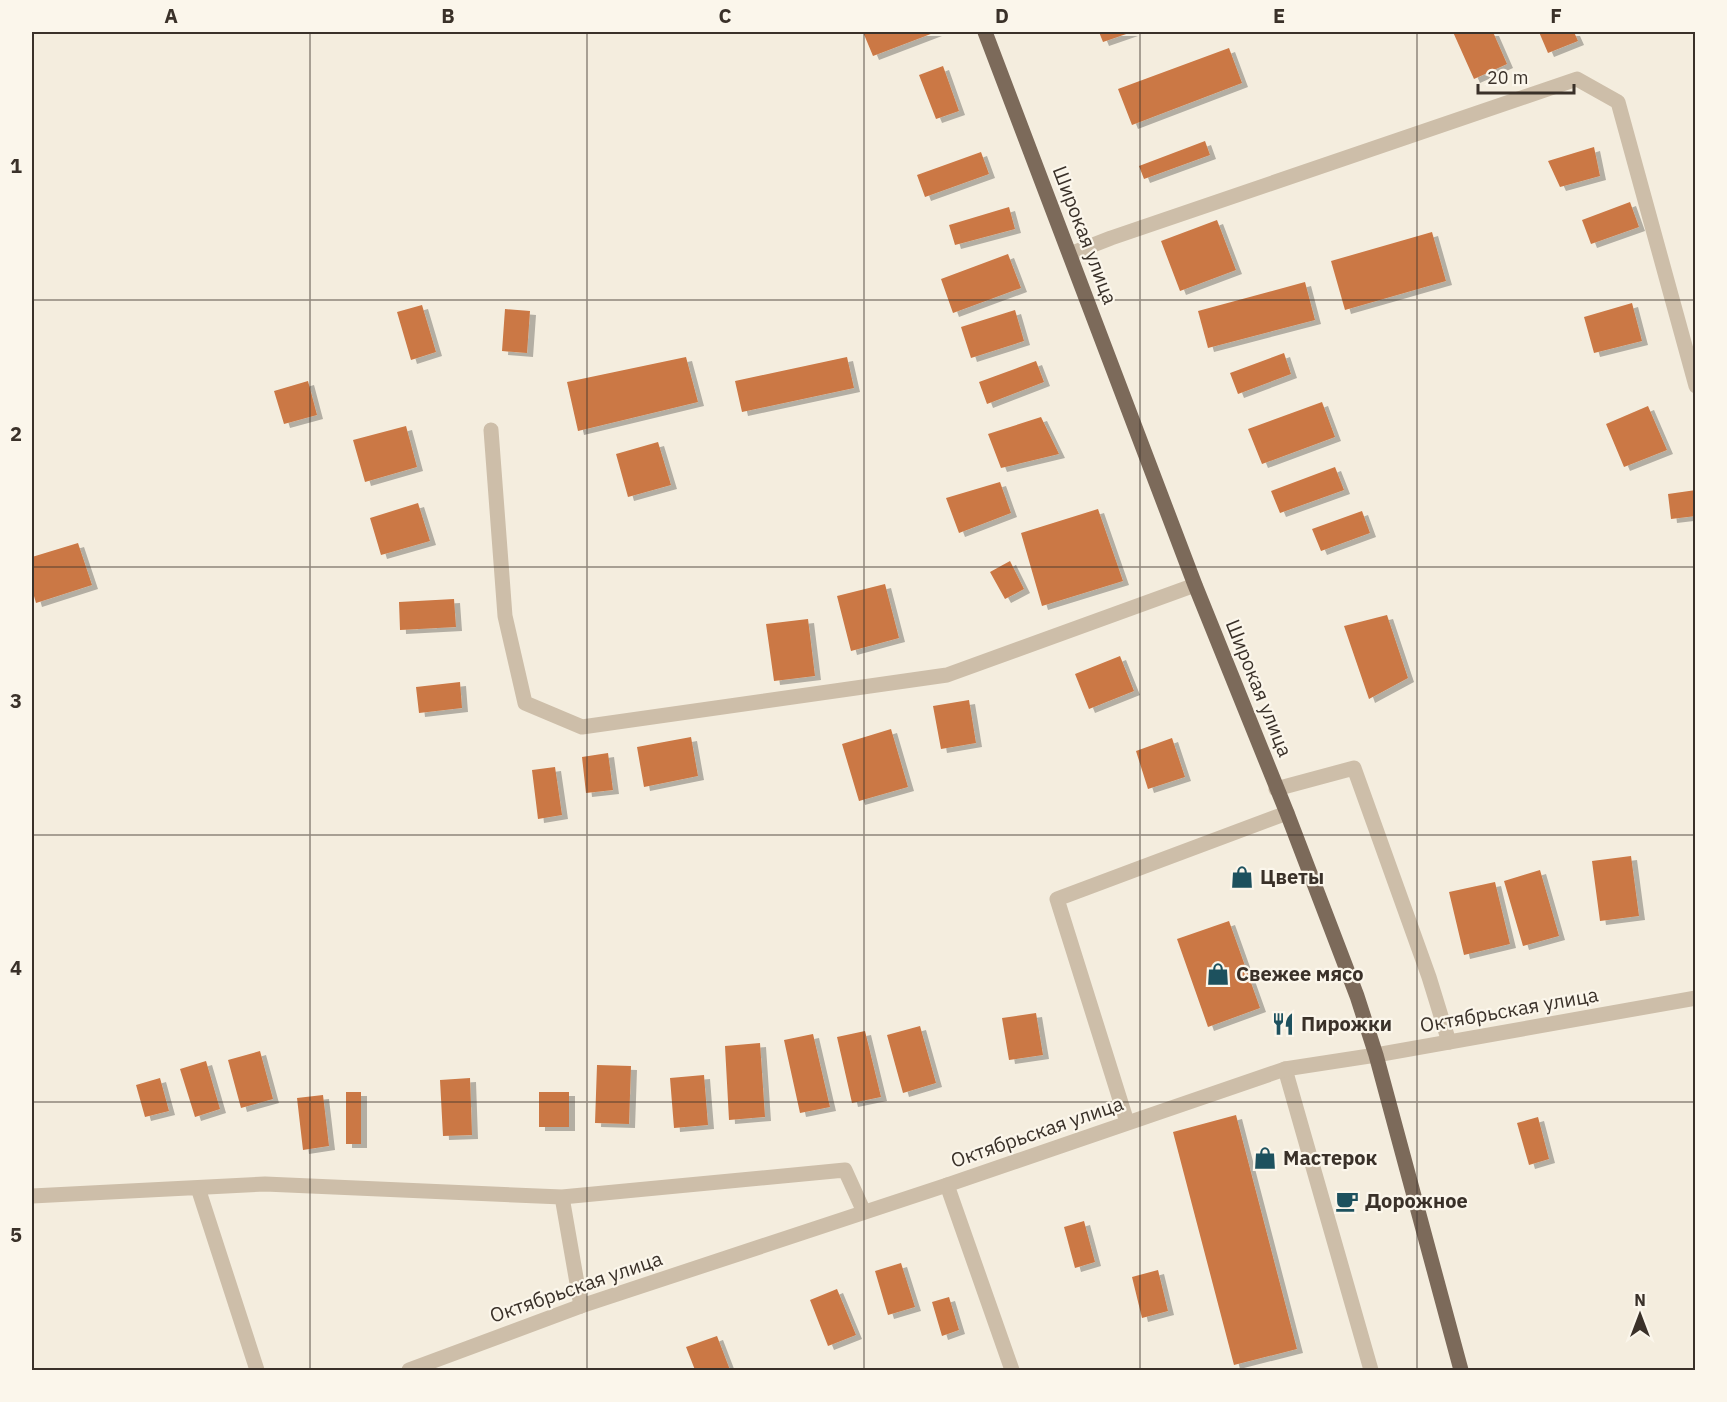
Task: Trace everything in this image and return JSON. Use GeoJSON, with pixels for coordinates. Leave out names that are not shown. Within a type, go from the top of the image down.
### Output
{"type":"FeatureCollection","features":[{"type":"Feature","properties":{"kind":"main road","name":"Широкая улица"},"geometry":{"type":"LineString","coordinates":[[985,32],[1195,585],[1287,813],[1357,996],[1376,1055],[1461,1371]]}},
{"type":"Feature","properties":{"kind":"street"},"geometry":{"type":"LineString","coordinates":[[1070,254],[1577,79],[1618,102],[1695,386]]}},
{"type":"Feature","properties":{"kind":"street"},"geometry":{"type":"LineString","coordinates":[[491,430],[505,616],[525,703],[582,727],[947,675],[1195,585]]}},
{"type":"Feature","properties":{"kind":"street"},"geometry":{"type":"LineString","coordinates":[[1276,789],[1354,768],[1429,977],[1449,1042]]}},
{"type":"Feature","properties":{"kind":"street"},"geometry":{"type":"LineString","coordinates":[[1127,1122],[1057,899],[1287,813]]}},
{"type":"Feature","properties":{"kind":"street","name":"Октябрьская улица"},"geometry":{"type":"LineString","coordinates":[[409,1371],[581,1306],[947,1185],[1286,1069],[1695,998]]}},
{"type":"Feature","properties":{"kind":"street"},"geometry":{"type":"LineString","coordinates":[[1286,1069],[1371,1371]]}},
{"type":"Feature","properties":{"kind":"street"},"geometry":{"type":"LineString","coordinates":[[32,1196],[265,1184],[562,1197],[845,1170],[864,1212]]}},
{"type":"Feature","properties":{"kind":"street"},"geometry":{"type":"LineString","coordinates":[[947,1185],[1012,1371]]}},
{"type":"Feature","properties":{"kind":"street"},"geometry":{"type":"LineString","coordinates":[[198,1188],[257,1371]]}},
{"type":"Feature","properties":{"kind":"street"},"geometry":{"type":"LineString","coordinates":[[562,1197],[581,1306]]}},
{"type":"Feature","properties":{"kind":"building"},"geometry":{"type":"Polygon","coordinates":[[[863,32],[936,32],[873,56],[863,32]]]}},
{"type":"Feature","properties":{"kind":"building"},"geometry":{"type":"Polygon","coordinates":[[[1099,32],[1132,32],[1103,42],[1099,32]]]}},
{"type":"Feature","properties":{"kind":"building"},"geometry":{"type":"Polygon","coordinates":[[[1453,32],[1493,32],[1507,64],[1474,79],[1453,32]]]}},
{"type":"Feature","properties":{"kind":"building"},"geometry":{"type":"Polygon","coordinates":[[[1539,32],[1574,32],[1578,41],[1548,53],[1539,32]]]}},
{"type":"Feature","properties":{"kind":"building"},"geometry":{"type":"Polygon","coordinates":[[[1229,48],[1242,83],[1132,125],[1118,89],[1229,48]]]}},
{"type":"Feature","properties":{"kind":"building"},"geometry":{"type":"Polygon","coordinates":[[[943,66],[959,111],[936,119],[919,75],[943,66]]]}},
{"type":"Feature","properties":{"kind":"building"},"geometry":{"type":"Polygon","coordinates":[[[1205,141],[1210,155],[1144,179],[1139,166],[1205,141]]]}},
{"type":"Feature","properties":{"kind":"building"},"geometry":{"type":"Polygon","coordinates":[[[1594,147],[1600,176],[1560,187],[1548,161],[1594,147]]]}},
{"type":"Feature","properties":{"kind":"building"},"geometry":{"type":"Polygon","coordinates":[[[981,152],[989,174],[925,197],[917,175],[981,152]]]}},
{"type":"Feature","properties":{"kind":"building"},"geometry":{"type":"Polygon","coordinates":[[[1630,202],[1639,227],[1591,244],[1582,220],[1630,202]]]}},
{"type":"Feature","properties":{"kind":"building"},"geometry":{"type":"Polygon","coordinates":[[[1009,207],[1015,229],[955,245],[949,225],[1009,207]]]}},
{"type":"Feature","properties":{"kind":"building"},"geometry":{"type":"Polygon","coordinates":[[[1217,220],[1236,270],[1180,291],[1161,241],[1217,220]]]}},
{"type":"Feature","properties":{"kind":"building"},"geometry":{"type":"Polygon","coordinates":[[[1432,232],[1446,281],[1345,310],[1331,261],[1432,232]]]}},
{"type":"Feature","properties":{"kind":"building"},"geometry":{"type":"Polygon","coordinates":[[[1008,254],[1021,288],[953,313],[941,279],[1008,254]]]}},
{"type":"Feature","properties":{"kind":"building"},"geometry":{"type":"Polygon","coordinates":[[[1305,282],[1315,320],[1208,348],[1198,311],[1305,282]]]}},
{"type":"Feature","properties":{"kind":"building"},"geometry":{"type":"Polygon","coordinates":[[[1632,303],[1642,341],[1594,353],[1584,317],[1632,303]]]}},
{"type":"Feature","properties":{"kind":"building"},"geometry":{"type":"Polygon","coordinates":[[[422,305],[436,352],[411,360],[397,312],[422,305]]]}},
{"type":"Feature","properties":{"kind":"building"},"geometry":{"type":"Polygon","coordinates":[[[505,309],[530,311],[527,353],[502,351],[505,309]]]}},
{"type":"Feature","properties":{"kind":"building"},"geometry":{"type":"Polygon","coordinates":[[[1015,310],[1024,341],[971,358],[961,327],[1015,310]]]}},
{"type":"Feature","properties":{"kind":"building"},"geometry":{"type":"Polygon","coordinates":[[[1284,353],[1291,374],[1238,394],[1230,373],[1284,353]]]}},
{"type":"Feature","properties":{"kind":"building"},"geometry":{"type":"Polygon","coordinates":[[[686,357],[698,402],[578,431],[567,382],[686,357]]]}},
{"type":"Feature","properties":{"kind":"building"},"geometry":{"type":"Polygon","coordinates":[[[847,357],[854,388],[742,412],[735,381],[847,357]]]}},
{"type":"Feature","properties":{"kind":"building"},"geometry":{"type":"Polygon","coordinates":[[[1036,361],[1044,382],[987,404],[979,382],[1036,361]]]}},
{"type":"Feature","properties":{"kind":"building"},"geometry":{"type":"Polygon","coordinates":[[[308,381],[317,415],[284,424],[274,391],[308,381]]]}},
{"type":"Feature","properties":{"kind":"building"},"geometry":{"type":"Polygon","coordinates":[[[1322,402],[1335,437],[1262,464],[1248,429],[1322,402]]]}},
{"type":"Feature","properties":{"kind":"building"},"geometry":{"type":"Polygon","coordinates":[[[1648,406],[1667,450],[1624,467],[1606,424],[1648,406]]]}},
{"type":"Feature","properties":{"kind":"building"},"geometry":{"type":"Polygon","coordinates":[[[1041,417],[1059,454],[1001,468],[988,434],[1041,417]]]}},
{"type":"Feature","properties":{"kind":"building"},"geometry":{"type":"Polygon","coordinates":[[[406,426],[417,467],[365,482],[353,440],[406,426]]]}},
{"type":"Feature","properties":{"kind":"building"},"geometry":{"type":"Polygon","coordinates":[[[658,442],[671,485],[628,497],[616,454],[658,442]]]}},
{"type":"Feature","properties":{"kind":"building"},"geometry":{"type":"Polygon","coordinates":[[[1335,467],[1344,490],[1280,513],[1271,491],[1335,467]]]}},
{"type":"Feature","properties":{"kind":"building"},"geometry":{"type":"Polygon","coordinates":[[[1000,482],[1011,513],[959,533],[946,498],[1000,482]]]}},
{"type":"Feature","properties":{"kind":"building"},"geometry":{"type":"Polygon","coordinates":[[[1696,490],[1696,516],[1671,519],[1668,494],[1696,490]]]}},
{"type":"Feature","properties":{"kind":"building"},"geometry":{"type":"Polygon","coordinates":[[[418,503],[430,541],[381,555],[370,518],[418,503]]]}},
{"type":"Feature","properties":{"kind":"building"},"geometry":{"type":"Polygon","coordinates":[[[1098,509],[1123,581],[1042,606],[1021,533],[1098,509]]]}},
{"type":"Feature","properties":{"kind":"building"},"geometry":{"type":"Polygon","coordinates":[[[1362,511],[1370,533],[1321,551],[1312,529],[1362,511]]]}},
{"type":"Feature","properties":{"kind":"building"},"geometry":{"type":"Polygon","coordinates":[[[78,543],[92,585],[36,603],[32,589],[32,557],[78,543]]]}},
{"type":"Feature","properties":{"kind":"building"},"geometry":{"type":"Polygon","coordinates":[[[1010,561],[1024,589],[1005,599],[990,572],[1010,561]]]}},
{"type":"Feature","properties":{"kind":"building"},"geometry":{"type":"Polygon","coordinates":[[[885,584],[899,638],[851,651],[837,596],[885,584]]]}},
{"type":"Feature","properties":{"kind":"building"},"geometry":{"type":"Polygon","coordinates":[[[454,599],[456,627],[400,630],[399,602],[454,599]]]}},
{"type":"Feature","properties":{"kind":"building"},"geometry":{"type":"Polygon","coordinates":[[[1387,615],[1408,678],[1369,699],[1344,626],[1387,615]]]}},
{"type":"Feature","properties":{"kind":"building"},"geometry":{"type":"Polygon","coordinates":[[[808,619],[815,676],[774,681],[766,624],[808,619]]]}},
{"type":"Feature","properties":{"kind":"building"},"geometry":{"type":"Polygon","coordinates":[[[1120,656],[1134,691],[1089,709],[1075,674],[1120,656]]]}},
{"type":"Feature","properties":{"kind":"building"},"geometry":{"type":"Polygon","coordinates":[[[460,682],[462,708],[419,713],[416,687],[460,682]]]}},
{"type":"Feature","properties":{"kind":"building"},"geometry":{"type":"Polygon","coordinates":[[[969,700],[976,743],[941,749],[933,706],[969,700]]]}},
{"type":"Feature","properties":{"kind":"building"},"geometry":{"type":"Polygon","coordinates":[[[891,729],[908,787],[859,801],[842,744],[891,729]]]}},
{"type":"Feature","properties":{"kind":"building"},"geometry":{"type":"Polygon","coordinates":[[[691,737],[698,776],[644,787],[637,747],[691,737]]]}},
{"type":"Feature","properties":{"kind":"building"},"geometry":{"type":"Polygon","coordinates":[[[1172,738],[1185,777],[1148,789],[1136,751],[1172,738]]]}},
{"type":"Feature","properties":{"kind":"building"},"geometry":{"type":"Polygon","coordinates":[[[608,753],[613,790],[586,793],[582,757],[608,753]]]}},
{"type":"Feature","properties":{"kind":"building"},"geometry":{"type":"Polygon","coordinates":[[[555,767],[562,815],[538,819],[532,770],[555,767]]]}},
{"type":"Feature","properties":{"kind":"building"},"geometry":{"type":"Polygon","coordinates":[[[1631,856],[1639,916],[1600,921],[1592,861],[1631,856]]]}},
{"type":"Feature","properties":{"kind":"building"},"geometry":{"type":"Polygon","coordinates":[[[1540,870],[1559,936],[1523,946],[1504,881],[1540,870]]]}},
{"type":"Feature","properties":{"kind":"building"},"geometry":{"type":"Polygon","coordinates":[[[1495,882],[1510,944],[1464,955],[1449,892],[1495,882]]]}},
{"type":"Feature","properties":{"kind":"building","name":"Свежее мясо"},"geometry":{"type":"Polygon","coordinates":[[[1229,921],[1260,1008],[1208,1027],[1177,939],[1229,921]]]}},
{"type":"Feature","properties":{"kind":"building"},"geometry":{"type":"Polygon","coordinates":[[[1036,1013],[1043,1055],[1009,1060],[1002,1018],[1036,1013]]]}},
{"type":"Feature","properties":{"kind":"building"},"geometry":{"type":"Polygon","coordinates":[[[920,1026],[936,1083],[903,1093],[887,1035],[920,1026]]]}},
{"type":"Feature","properties":{"kind":"building"},"geometry":{"type":"Polygon","coordinates":[[[865,1031],[881,1097],[852,1103],[837,1037],[865,1031]]]}},
{"type":"Feature","properties":{"kind":"building"},"geometry":{"type":"Polygon","coordinates":[[[813,1034],[830,1107],[800,1113],[784,1040],[813,1034]]]}},
{"type":"Feature","properties":{"kind":"building"},"geometry":{"type":"Polygon","coordinates":[[[760,1043],[765,1117],[729,1120],[725,1046],[760,1043]]]}},
{"type":"Feature","properties":{"kind":"building"},"geometry":{"type":"Polygon","coordinates":[[[260,1051],[273,1099],[241,1108],[228,1060],[260,1051]]]}},
{"type":"Feature","properties":{"kind":"building"},"geometry":{"type":"Polygon","coordinates":[[[206,1061],[220,1109],[195,1117],[180,1069],[206,1061]]]}},
{"type":"Feature","properties":{"kind":"building"},"geometry":{"type":"Polygon","coordinates":[[[597,1065],[631,1066],[629,1124],[595,1123],[597,1065]]]}},
{"type":"Feature","properties":{"kind":"building"},"geometry":{"type":"Polygon","coordinates":[[[704,1075],[708,1125],[674,1128],[670,1078],[704,1075]]]}},
{"type":"Feature","properties":{"kind":"building"},"geometry":{"type":"Polygon","coordinates":[[[160,1078],[169,1111],[145,1117],[136,1085],[160,1078]]]}},
{"type":"Feature","properties":{"kind":"building"},"geometry":{"type":"Polygon","coordinates":[[[470,1078],[472,1135],[443,1136],[440,1080],[470,1078]]]}},
{"type":"Feature","properties":{"kind":"building"},"geometry":{"type":"Polygon","coordinates":[[[346,1092],[361,1092],[361,1144],[346,1144],[346,1092]]]}},
{"type":"Feature","properties":{"kind":"building"},"geometry":{"type":"Polygon","coordinates":[[[539,1092],[569,1092],[569,1127],[539,1127],[539,1092]]]}},
{"type":"Feature","properties":{"kind":"building"},"geometry":{"type":"Polygon","coordinates":[[[323,1095],[329,1146],[303,1150],[297,1098],[323,1095]]]}},
{"type":"Feature","properties":{"kind":"building"},"geometry":{"type":"Polygon","coordinates":[[[1236,1115],[1297,1349],[1234,1365],[1173,1132],[1236,1115]]]}},
{"type":"Feature","properties":{"kind":"building"},"geometry":{"type":"Polygon","coordinates":[[[1538,1117],[1549,1159],[1529,1165],[1517,1123],[1538,1117]]]}},
{"type":"Feature","properties":{"kind":"building"},"geometry":{"type":"Polygon","coordinates":[[[1084,1221],[1095,1262],[1075,1268],[1064,1227],[1084,1221]]]}},
{"type":"Feature","properties":{"kind":"building"},"geometry":{"type":"Polygon","coordinates":[[[901,1263],[915,1307],[888,1315],[875,1271],[901,1263]]]}},
{"type":"Feature","properties":{"kind":"building"},"geometry":{"type":"Polygon","coordinates":[[[1158,1270],[1168,1311],[1142,1318],[1132,1277],[1158,1270]]]}},
{"type":"Feature","properties":{"kind":"building"},"geometry":{"type":"Polygon","coordinates":[[[837,1289],[856,1335],[828,1346],[810,1300],[837,1289]]]}},
{"type":"Feature","properties":{"kind":"building"},"geometry":{"type":"Polygon","coordinates":[[[949,1297],[959,1330],[942,1336],[932,1302],[949,1297]]]}},
{"type":"Feature","properties":{"kind":"building"},"geometry":{"type":"Polygon","coordinates":[[[717,1336],[730,1370],[695,1370],[686,1347],[717,1336]]]}},
{"type":"Feature","properties":{"kind":"place","name":"Цветы"},"geometry":{"type":"Point","coordinates":[1242,877]}},
{"type":"Feature","properties":{"kind":"place","name":"Свежее мясо"},"geometry":{"type":"Point","coordinates":[1218,974]}},
{"type":"Feature","properties":{"kind":"place","name":"Пирожки"},"geometry":{"type":"Point","coordinates":[1283,1024]}},
{"type":"Feature","properties":{"kind":"place","name":"Мастерок"},"geometry":{"type":"Point","coordinates":[1265,1158]}},
{"type":"Feature","properties":{"kind":"place","name":"Дорожное"},"geometry":{"type":"Point","coordinates":[1347,1201]}}]}
